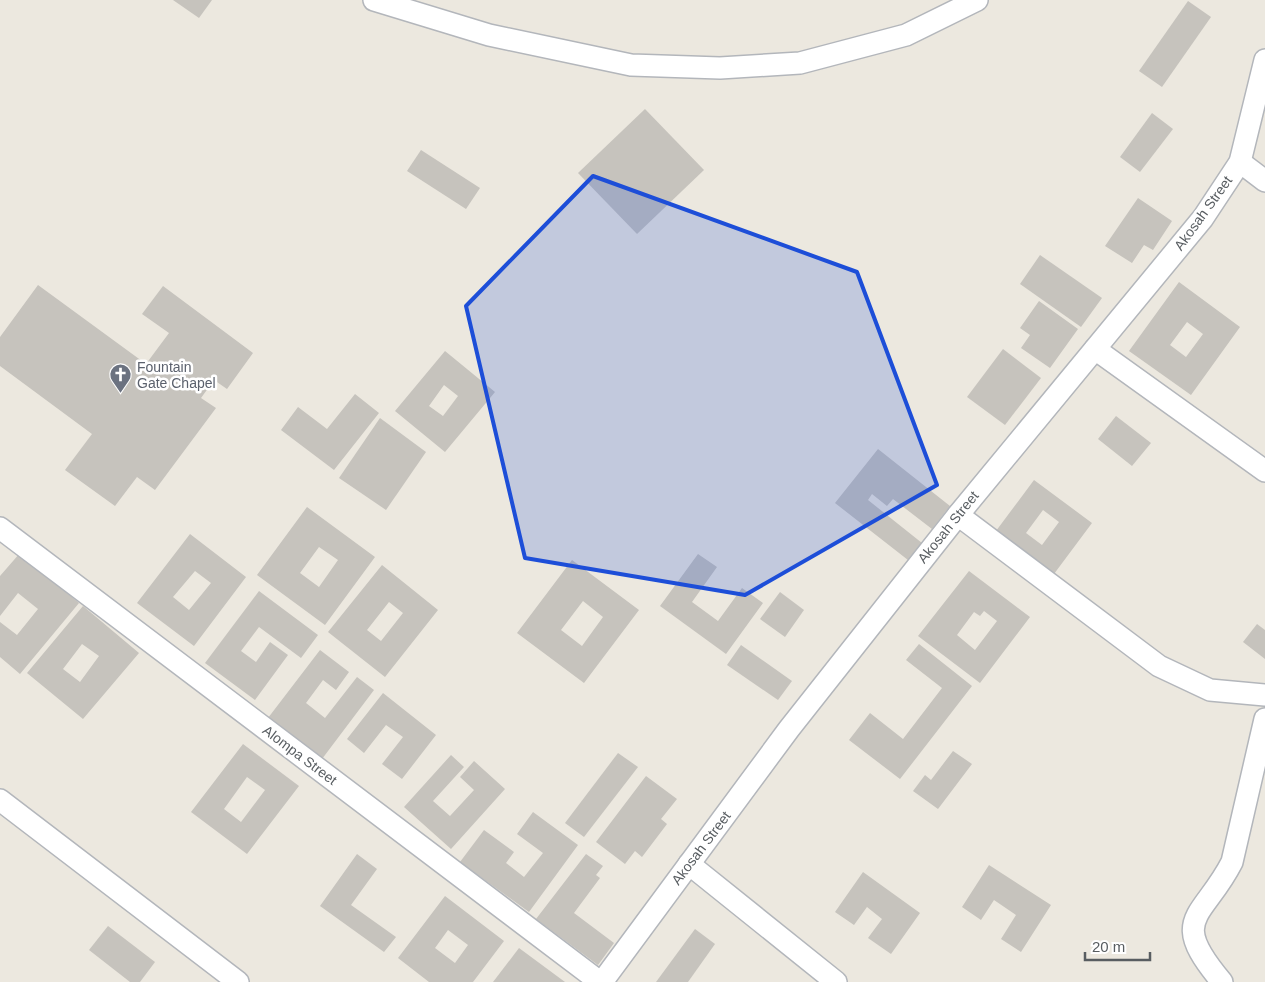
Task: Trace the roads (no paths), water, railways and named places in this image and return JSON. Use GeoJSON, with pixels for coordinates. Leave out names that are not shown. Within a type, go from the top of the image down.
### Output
{"type":"FeatureCollection","features":[{"type":"Feature","properties":{"kind":"street"},"geometry":{"type":"LineString","coordinates":[[374,0],[489,35],[631,65],[720,68],[800,64],[906,35],[977,0]]}},
{"type":"Feature","properties":{"kind":"street","name":"Akosah Street"},"geometry":{"type":"LineString","coordinates":[[601,982],[789,729],[958,515],[1203,218],[1240,162],[1265,60]]}},
{"type":"Feature","properties":{"kind":"street"},"geometry":{"type":"LineString","coordinates":[[1240,162],[1265,181]]}},
{"type":"Feature","properties":{"kind":"street"},"geometry":{"type":"LineString","coordinates":[[1095,349],[1265,471]]}},
{"type":"Feature","properties":{"kind":"street"},"geometry":{"type":"LineString","coordinates":[[958,515],[1159,666],[1210,690],[1265,695]]}},
{"type":"Feature","properties":{"kind":"street","name":"Alompa Street"},"geometry":{"type":"LineString","coordinates":[[0,528],[601,982]]}},
{"type":"Feature","properties":{"kind":"street"},"geometry":{"type":"LineString","coordinates":[[1222,982],[1207,965],[1193,937],[1193,925],[1196,914],[1226,874],[1232,862],[1265,719]]}},
{"type":"Feature","properties":{"kind":"street"},"geometry":{"type":"LineString","coordinates":[[0,800],[238,982]]}},
{"type":"Feature","properties":{"kind":"street"},"geometry":{"type":"LineString","coordinates":[[689,864],[836,982]]}},
{"type":"Feature","properties":{"kind":"place","name":"Fountain Gate Chapel"},"geometry":{"type":"Point","coordinates":[121,394]}}]}
